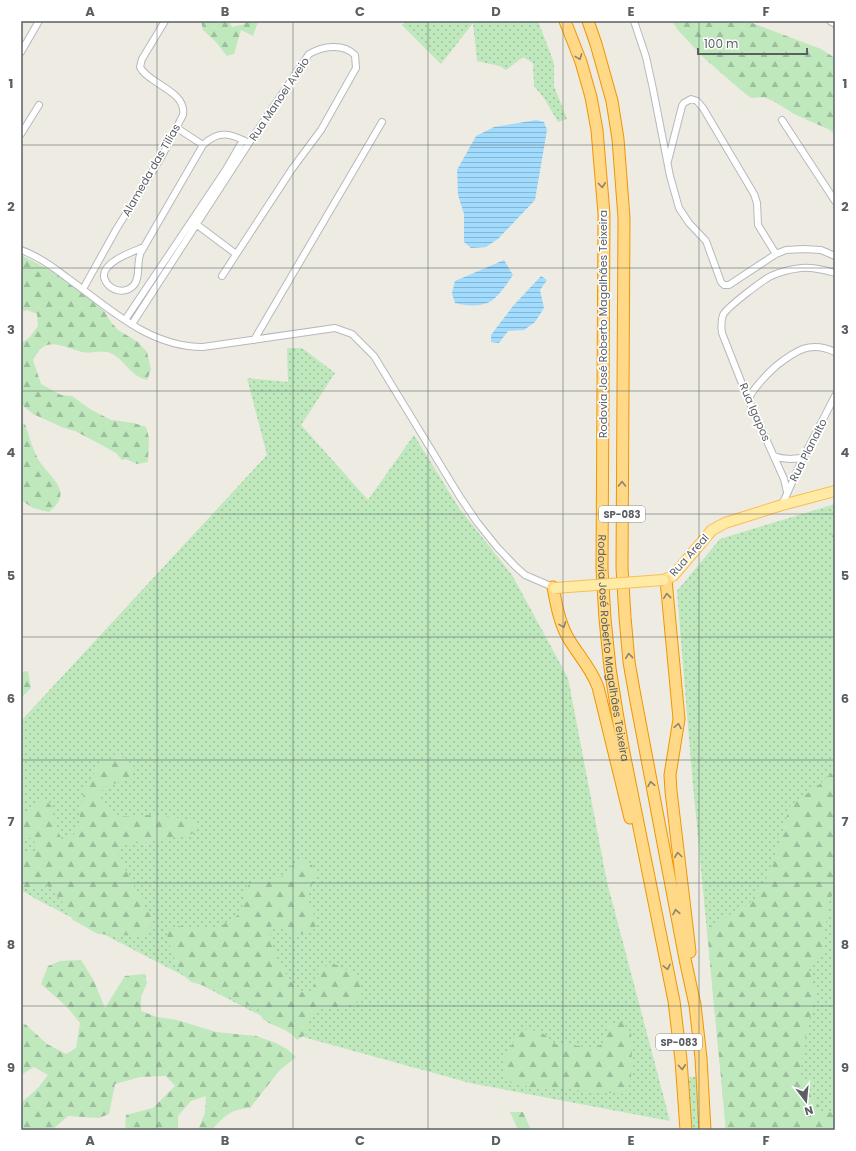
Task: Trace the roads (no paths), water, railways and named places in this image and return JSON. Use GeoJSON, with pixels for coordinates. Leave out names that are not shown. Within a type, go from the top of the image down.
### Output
{"type":"FeatureCollection","features":[{"type":"Feature","properties":{"kind":"highway","name":"Rodovia José Roberto Magalhães Teixeira"},"geometry":{"type":"LineString","coordinates":[[566,21],[581,62],[597,130],[604,214],[602,569],[610,668],[624,753],[674,1001],[683,1084],[686,1130]]}},
{"type":"Feature","properties":{"kind":"highway","name":"Rodovia José Roberto Magalhães Teixeira"},"geometry":{"type":"LineString","coordinates":[[588,21],[612,101],[618,139],[624,218],[622,568],[629,662],[641,732],[695,1005],[702,1083],[704,1130]]}},
{"type":"Feature","properties":{"kind":"highway"},"geometry":{"type":"LineString","coordinates":[[664,580],[679,719],[670,775],[670,791],[693,970],[695,1005]]}},
{"type":"Feature","properties":{"kind":"highway"},"geometry":{"type":"LineString","coordinates":[[554,587],[560,619],[567,636],[590,670],[598,687],[621,786],[656,911]]}},
{"type":"Feature","properties":{"kind":"main road","name":"Rua Areal"},"geometry":{"type":"LineString","coordinates":[[664,580],[673,576],[712,530],[724,522],[835,491]]}},
{"type":"Feature","properties":{"kind":"main road"},"geometry":{"type":"LineString","coordinates":[[554,587],[664,580]]}},
{"type":"Feature","properties":{"kind":"street"},"geometry":{"type":"LineString","coordinates":[[21,52],[39,21]]}},
{"type":"Feature","properties":{"kind":"street","name":"Alameda das Tilias"},"geometry":{"type":"LineString","coordinates":[[83,289],[117,228],[162,156],[184,113],[182,105],[173,94],[148,76],[140,66],[142,59],[166,21]]}},
{"type":"Feature","properties":{"kind":"street"},"geometry":{"type":"LineString","coordinates":[[634,21],[646,57],[670,176],[679,208],[689,223],[706,241],[721,282],[724,285],[729,285],[776,254],[786,250],[820,250],[835,256]]}},
{"type":"Feature","properties":{"kind":"street"},"geometry":{"type":"LineString","coordinates":[[830,21],[835,24]]}},
{"type":"Feature","properties":{"kind":"street","name":"Rua Manoel Aveio"},"geometry":{"type":"LineString","coordinates":[[132,324],[246,142],[309,54],[318,49],[337,47],[350,50],[355,55],[356,68],[321,130],[292,170],[222,276]]}},
{"type":"Feature","properties":{"kind":"street"},"geometry":{"type":"LineString","coordinates":[[668,163],[682,106],[691,99],[698,101],[754,194],[757,203],[758,225],[776,254]]}},
{"type":"Feature","properties":{"kind":"street"},"geometry":{"type":"LineString","coordinates":[[21,134],[39,105]]}},
{"type":"Feature","properties":{"kind":"street"},"geometry":{"type":"LineString","coordinates":[[782,120],[835,201]]}},
{"type":"Feature","properties":{"kind":"street"},"geometry":{"type":"LineString","coordinates":[[254,340],[382,122]]}},
{"type":"Feature","properties":{"kind":"street"},"geometry":{"type":"LineString","coordinates":[[177,128],[203,145]]}},
{"type":"Feature","properties":{"kind":"street"},"geometry":{"type":"LineString","coordinates":[[125,320],[246,142],[228,134],[218,136],[203,145],[144,246],[138,260],[136,281],[133,286],[125,291],[119,292],[112,288],[106,280],[105,272],[107,268],[121,258],[144,246]]}},
{"type":"Feature","properties":{"kind":"street"},"geometry":{"type":"LineString","coordinates":[[196,224],[236,254]]}},
{"type":"Feature","properties":{"kind":"street"},"geometry":{"type":"LineString","coordinates":[[21,250],[32,254],[83,289],[110,311],[152,336],[173,343],[189,347],[203,347],[335,328],[352,334],[374,356],[443,470],[477,522],[497,547],[525,575],[554,587]]}},
{"type":"Feature","properties":{"kind":"street","name":"Rua Igapos"},"geometry":{"type":"LineString","coordinates":[[787,492],[784,479],[748,399],[722,333],[721,321],[724,313],[752,289],[771,276],[802,268],[820,269],[835,273]]}},
{"type":"Feature","properties":{"kind":"street"},"geometry":{"type":"LineString","coordinates":[[748,399],[754,387],[762,378],[793,353],[802,349],[813,347],[835,352]]}},
{"type":"Feature","properties":{"kind":"street","name":"Rua Planalto"},"geometry":{"type":"LineString","coordinates":[[782,505],[803,458],[835,396]]}},
{"type":"Feature","properties":{"kind":"street"},"geometry":{"type":"LineString","coordinates":[[774,456],[787,460],[803,458]]}},
{"type":"Feature","properties":{"kind":"water"},"geometry":{"type":"Polygon","coordinates":[[[536,120],[544,122],[547,130],[535,200],[498,239],[486,247],[471,248],[464,242],[464,214],[458,195],[457,170],[476,136],[494,127],[536,120]]]}},
{"type":"Feature","properties":{"kind":"water"},"geometry":{"type":"Polygon","coordinates":[[[504,260],[513,275],[495,298],[481,305],[465,305],[455,303],[452,293],[455,281],[504,260]]]}},
{"type":"Feature","properties":{"kind":"water"},"geometry":{"type":"Polygon","coordinates":[[[541,276],[547,280],[540,290],[544,308],[535,322],[524,330],[508,331],[499,343],[491,342],[491,335],[513,306],[541,276]]]}}]}
